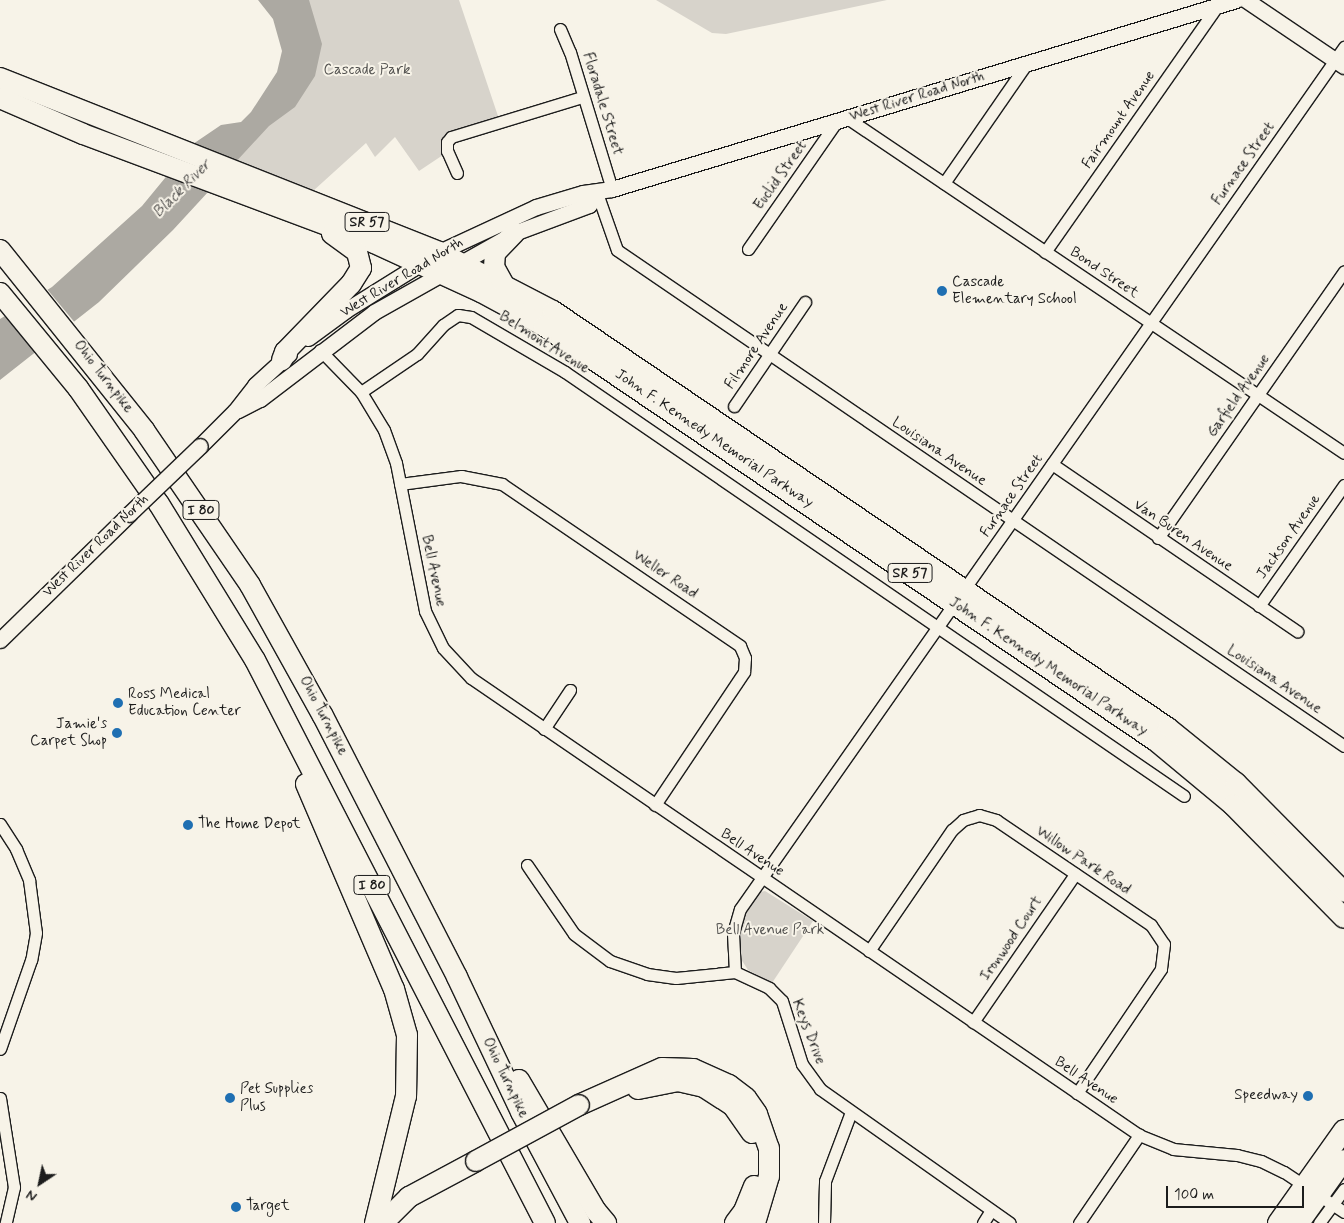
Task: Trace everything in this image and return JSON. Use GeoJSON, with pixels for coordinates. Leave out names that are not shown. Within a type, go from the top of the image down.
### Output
{"type":"FeatureCollection","features":[{"type":"Feature","properties":{"kind":"highway","name":"John F. Kennedy Memorial Parkway"},"geometry":{"type":"LineString","coordinates":[[0,78],[95,116],[291,202],[310,219],[421,263],[505,305],[570,342],[1208,758],[1272,817],[1344,892]]}},
{"type":"Feature","properties":{"kind":"highway","name":"John F. Kennedy Memorial Parkway"},"geometry":{"type":"LineString","coordinates":[[0,98],[84,134],[439,252],[503,283],[607,345],[960,596],[1198,773],[1264,835],[1344,918]]}},
{"type":"Feature","properties":{"kind":"highway"},"geometry":{"type":"LineString","coordinates":[[282,360],[286,352],[351,284],[361,268],[357,252],[310,219]]}},
{"type":"Feature","properties":{"kind":"highway"},"geometry":{"type":"LineString","coordinates":[[503,283],[494,267],[495,253],[514,233]]}},
{"type":"Feature","properties":{"kind":"highway","name":"Ohio Turnpike"},"geometry":{"type":"LineString","coordinates":[[0,250],[99,371],[179,479],[250,585],[323,716],[458,976],[521,1112],[580,1223]]}},
{"type":"Feature","properties":{"kind":"highway","name":"Ohio Turnpike"},"geometry":{"type":"LineString","coordinates":[[0,292],[78,388],[190,552],[289,722],[545,1223]]}},
{"type":"Feature","properties":{"kind":"highway"},"geometry":{"type":"LineString","coordinates":[[190,552],[279,724],[338,855],[403,1017],[409,1058],[406,1096],[375,1223]]}},
{"type":"Feature","properties":{"kind":"highway"},"geometry":{"type":"LineString","coordinates":[[458,976],[596,1211],[606,1223]]}},
{"type":"Feature","properties":{"kind":"highway"},"geometry":{"type":"LineString","coordinates":[[383,1223],[409,1197],[478,1165],[662,1068],[693,1069],[729,1085],[746,1098],[757,1114],[769,1148],[769,1176],[754,1223]]}},
{"type":"Feature","properties":{"kind":"highway"},"geometry":{"type":"LineString","coordinates":[[582,1110],[654,1083],[694,1084],[724,1098],[747,1124],[758,1153],[754,1186],[735,1223]]}},
{"type":"Feature","properties":{"kind":"highway"},"geometry":{"type":"LineString","coordinates":[[1278,1223],[1319,1195],[1344,1130]]}},
{"type":"Feature","properties":{"kind":"highway"},"geometry":{"type":"LineString","coordinates":[[1299,1223],[1344,1160]]}},
{"type":"Feature","properties":{"kind":"highway"},"geometry":{"type":"LineString","coordinates":[[396,1223],[420,1202],[478,1165]]}},
{"type":"Feature","properties":{"kind":"street","name":"West River Road North"},"geometry":{"type":"LineString","coordinates":[[0,640],[200,446],[235,411],[256,385],[282,360],[346,310],[439,252],[536,207],[584,193],[605,191],[1236,0]]}},
{"type":"Feature","properties":{"kind":"street"},"geometry":{"type":"LineString","coordinates":[[1246,0],[1339,63]]}},
{"type":"Feature","properties":{"kind":"street","name":"Fairmount Avenue"},"geometry":{"type":"LineString","coordinates":[[1045,252],[1217,6]]}},
{"type":"Feature","properties":{"kind":"street","name":"Floradale Street"},"geometry":{"type":"LineString","coordinates":[[560,29],[570,52],[605,191]]}},
{"type":"Feature","properties":{"kind":"street","name":"Furnace Street"},"geometry":{"type":"LineString","coordinates":[[735,972],[735,921],[762,878],[1151,323],[1339,63],[1344,46]]}},
{"type":"Feature","properties":{"kind":"street"},"geometry":{"type":"LineString","coordinates":[[944,183],[1027,63]]}},
{"type":"Feature","properties":{"kind":"street"},"geometry":{"type":"LineString","coordinates":[[457,173],[447,151],[451,138],[582,97]]}},
{"type":"Feature","properties":{"kind":"street","name":"Bond Street"},"geometry":{"type":"LineString","coordinates":[[842,119],[944,183],[1344,453]]}},
{"type":"Feature","properties":{"kind":"street","name":"Euclid Street"},"geometry":{"type":"LineString","coordinates":[[748,249],[842,119]]}},
{"type":"Feature","properties":{"kind":"street","name":"West River Road North"},"geometry":{"type":"LineString","coordinates":[[235,411],[260,399],[320,350],[374,312],[514,233],[589,205],[605,191]]}},
{"type":"Feature","properties":{"kind":"street","name":"Louisiana Avenue"},"geometry":{"type":"LineString","coordinates":[[605,191],[617,250],[1344,746]]}},
{"type":"Feature","properties":{"kind":"street","name":"Garfield Avenue"},"geometry":{"type":"LineString","coordinates":[[1158,538],[1344,271]]}},
{"type":"Feature","properties":{"kind":"street","name":"Filmore Avenue"},"geometry":{"type":"LineString","coordinates":[[734,406],[805,302]]}},
{"type":"Feature","properties":{"kind":"street","name":"Belmont Avenue"},"geometry":{"type":"LineString","coordinates":[[361,392],[417,354],[443,325],[458,315],[471,317],[565,372],[1184,796]]}},
{"type":"Feature","properties":{"kind":"street","name":"Bell Avenue"},"geometry":{"type":"LineString","coordinates":[[320,350],[361,392],[384,430],[400,484],[420,598],[436,636],[471,678],[1139,1135],[1173,1149],[1237,1155],[1261,1161],[1344,1212]]}},
{"type":"Feature","properties":{"kind":"street","name":"Van Buren Avenue"},"geometry":{"type":"LineString","coordinates":[[1052,464],[1297,631]]}},
{"type":"Feature","properties":{"kind":"street","name":"Weller Road"},"geometry":{"type":"LineString","coordinates":[[400,484],[461,476],[502,484],[740,646],[745,658],[744,672],[736,687],[655,805]]}},
{"type":"Feature","properties":{"kind":"street","name":"Jackson Avenue"},"geometry":{"type":"LineString","coordinates":[[1260,606],[1344,485]]}},
{"type":"Feature","properties":{"kind":"street"},"geometry":{"type":"LineString","coordinates":[[544,729],[570,690]]}},
{"type":"Feature","properties":{"kind":"street","name":"Willow Park Road"},"geometry":{"type":"LineString","coordinates":[[869,951],[952,830],[971,817],[996,820],[1156,929],[1166,953],[1161,970],[1077,1093]]}},
{"type":"Feature","properties":{"kind":"street"},"geometry":{"type":"LineString","coordinates":[[0,824],[16,849],[29,880],[36,933],[31,960],[1,1043]]}},
{"type":"Feature","properties":{"kind":"street"},"geometry":{"type":"LineString","coordinates":[[527,866],[574,934],[610,961],[647,974],[676,978],[735,972]]}},
{"type":"Feature","properties":{"kind":"street","name":"Ironwood Court"},"geometry":{"type":"LineString","coordinates":[[973,1022],[1075,874]]}},
{"type":"Feature","properties":{"kind":"street","name":"Keys Drive"},"geometry":{"type":"LineString","coordinates":[[735,972],[769,988],[782,1001],[790,1018],[796,1049],[810,1077],[826,1094],[1010,1223]]}},
{"type":"Feature","properties":{"kind":"street"},"geometry":{"type":"LineString","coordinates":[[0,1098],[14,1187],[6,1223]]}},
{"type":"Feature","properties":{"kind":"street"},"geometry":{"type":"LineString","coordinates":[[824,1223],[827,1175],[851,1112]]}},
{"type":"Feature","properties":{"kind":"street"},"geometry":{"type":"LineString","coordinates":[[1079,1223],[1139,1135]]}},
{"type":"Feature","properties":{"kind":"street"},"geometry":{"type":"LineString","coordinates":[[1320,1223],[1319,1195],[1344,1189]]}},
{"type":"Feature","properties":{"kind":"street"},"geometry":{"type":"LineString","coordinates":[[983,1223],[992,1210]]}},
{"type":"Feature","properties":{"kind":"green space","name":"Cascade Park"},"geometry":{"type":"Polygon","coordinates":[[[286,0],[459,0],[499,119],[456,130],[443,155],[419,171],[395,137],[375,157],[366,143],[313,191],[217,155],[293,80],[286,0]]]}},
{"type":"Feature","properties":{"kind":"green space"},"geometry":{"type":"Polygon","coordinates":[[[656,0],[887,0],[726,34],[712,33],[656,0]]]}},
{"type":"Feature","properties":{"kind":"green space","name":"Bell Avenue Park"},"geometry":{"type":"Polygon","coordinates":[[[765,891],[813,921],[772,983],[748,970],[739,956],[741,923],[757,893],[765,891]]]}},
{"type":"Feature","properties":{"kind":"water","name":"Black River"},"geometry":{"type":"Polygon","coordinates":[[[258,0],[309,0],[322,44],[315,76],[295,107],[269,126],[173,230],[99,302],[0,380],[0,319],[52,287],[142,206],[193,144],[221,125],[241,122],[251,112],[277,72],[282,51],[273,19],[258,0]]]}},
{"type":"Feature","properties":{"kind":"pier"},"geometry":{"type":"Polygon","coordinates":[[[46,288],[76,324],[37,355],[3,314],[46,288]]]}},
{"type":"Feature","properties":{"kind":"place","name":"Cascade Elementary School"},"geometry":{"type":"Point","coordinates":[942,291]}},
{"type":"Feature","properties":{"kind":"place","name":"Ross Medical Education Center"},"geometry":{"type":"Point","coordinates":[118,703]}},
{"type":"Feature","properties":{"kind":"place","name":"Jamie's Carpet Shop"},"geometry":{"type":"Point","coordinates":[117,733]}},
{"type":"Feature","properties":{"kind":"place","name":"The Home Depot"},"geometry":{"type":"Point","coordinates":[188,825]}},
{"type":"Feature","properties":{"kind":"place","name":"Speedway"},"geometry":{"type":"Point","coordinates":[1308,1096]}},
{"type":"Feature","properties":{"kind":"place","name":"Pet Supplies Plus"},"geometry":{"type":"Point","coordinates":[230,1098]}},
{"type":"Feature","properties":{"kind":"place","name":"Target"},"geometry":{"type":"Point","coordinates":[236,1207]}}]}
